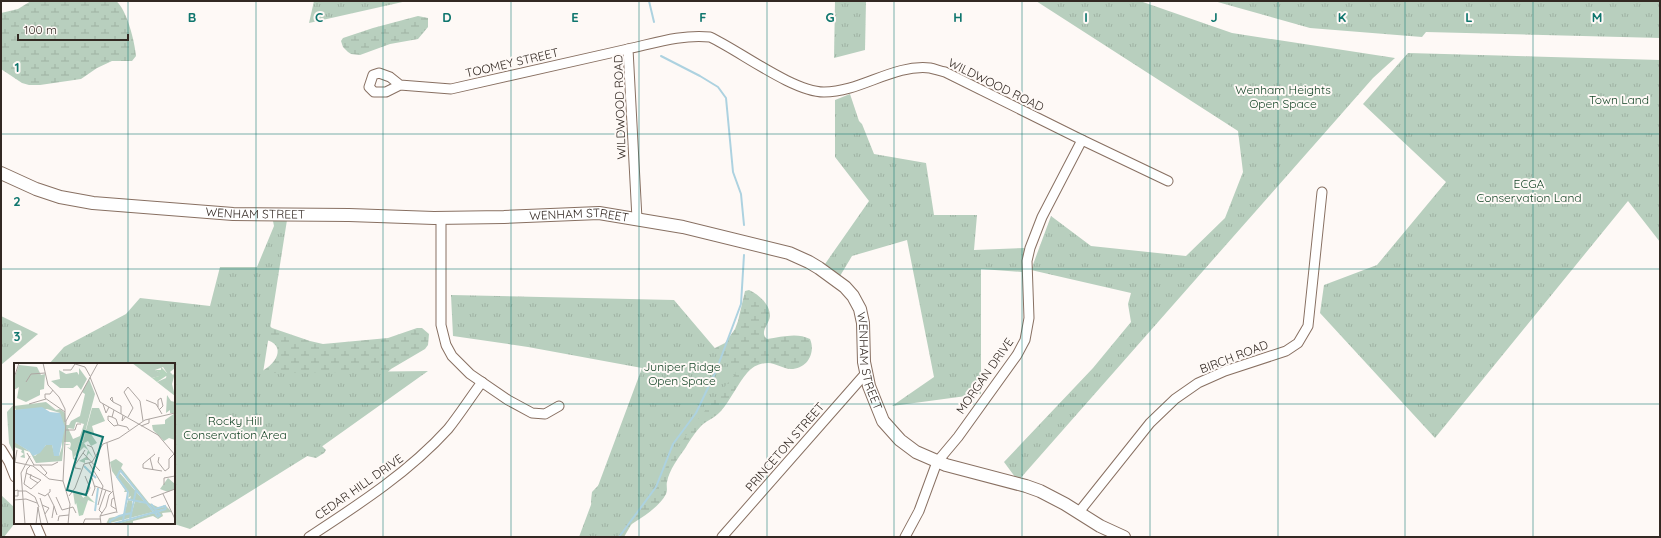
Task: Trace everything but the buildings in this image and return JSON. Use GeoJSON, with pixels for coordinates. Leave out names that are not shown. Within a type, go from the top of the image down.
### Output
{"type":"FeatureCollection","features":[{"type":"Feature","properties":{"kind":"main road","name":"WENHAM STREET"},"geometry":{"type":"LineString","coordinates":[[1,172],[36,189],[60,197],[93,203],[233,214],[441,218],[599,213],[683,227],[785,252],[809,262],[845,287],[860,309],[863,323],[864,362],[866,373],[873,399],[883,421],[891,432],[916,452],[937,462],[1026,486],[1058,500],[1100,526],[1124,537]]}},
{"type":"Feature","properties":{"kind":"street","name":"WILDWOOD ROAD"},"geometry":{"type":"LineString","coordinates":[[637,219],[628,49],[681,37],[710,37],[796,84],[823,92],[853,87],[904,71],[930,68],[945,72],[1168,181]]}},
{"type":"Feature","properties":{"kind":"street","name":"TOOMEY STREET"},"geometry":{"type":"LineString","coordinates":[[400,85],[451,89],[628,49]]}},
{"type":"Feature","properties":{"kind":"street","name":"MORGAN DRIVE"},"geometry":{"type":"LineString","coordinates":[[905,537],[919,511],[937,462],[958,437],[1017,355],[1025,340],[1029,316],[1027,261],[1030,248],[1042,217],[1082,140]]}},
{"type":"Feature","properties":{"kind":"street","name":"BIRCH ROAD"},"geometry":{"type":"LineString","coordinates":[[1079,512],[1150,423],[1175,399],[1198,383],[1225,370],[1286,351],[1298,343],[1308,326],[1322,192]]}},
{"type":"Feature","properties":{"kind":"street"},"geometry":{"type":"LineString","coordinates":[[441,218],[441,311],[443,336],[452,356],[470,374],[508,400],[532,413],[545,414],[559,406]]}},
{"type":"Feature","properties":{"kind":"street","name":"PRINCETON STREET"},"geometry":{"type":"LineString","coordinates":[[722,537],[866,373]]}},
{"type":"Feature","properties":{"kind":"street","name":"CEDAR HILL DRIVE"},"geometry":{"type":"LineString","coordinates":[[309,537],[383,488],[412,464],[447,429],[463,410],[482,382]]}},
{"type":"Feature","properties":{"kind":"street"},"geometry":{"type":"LineString","coordinates":[[1,448],[14,474]]}},
{"type":"Feature","properties":{"kind":"street"},"geometry":{"type":"LineString","coordinates":[[35,524],[41,537]]}},
{"type":"Feature","properties":{"kind":"green space"},"geometry":{"type":"Polygon","coordinates":[[[31,1],[116,1],[124,11],[127,18],[136,56],[132,61],[112,61],[97,68],[81,79],[40,85],[29,85],[22,83],[1,69],[1,13],[18,9],[31,1]]]}},
{"type":"Feature","properties":{"kind":"green space"},"geometry":{"type":"Polygon","coordinates":[[[314,1],[407,1],[309,23],[314,1]]]}},
{"type":"Feature","properties":{"kind":"green space"},"geometry":{"type":"Polygon","coordinates":[[[835,1],[866,1],[865,50],[834,58],[835,1]]]}},
{"type":"Feature","properties":{"kind":"green space","name":"Wenham Heights Open Space"},"geometry":{"type":"Polygon","coordinates":[[[1036,1],[1140,1],[1232,33],[1395,58],[1373,78],[1018,481],[1004,462],[1093,368],[1131,322],[1128,304],[1131,293],[1031,270],[1051,216],[1091,246],[1186,256],[1225,218],[1243,172],[1238,131],[1036,1]]]}},
{"type":"Feature","properties":{"kind":"green space"},"geometry":{"type":"Polygon","coordinates":[[[1214,1],[1660,1],[1660,38],[1426,32],[1422,37],[1310,28],[1214,1]]]}},
{"type":"Feature","properties":{"kind":"green space"},"geometry":{"type":"Polygon","coordinates":[[[418,16],[428,18],[428,27],[418,39],[390,44],[360,55],[351,54],[343,47],[341,41],[343,38],[418,16]]]}},
{"type":"Feature","properties":{"kind":"green space","name":"ECGA Conservation Land"},"geometry":{"type":"Polygon","coordinates":[[[1408,53],[1660,60],[1660,242],[1628,201],[1435,438],[1320,313],[1324,285],[1377,265],[1446,182],[1363,104],[1408,53]]]}},
{"type":"Feature","properties":{"kind":"green space"},"geometry":{"type":"Polygon","coordinates":[[[850,94],[859,121],[862,124],[874,154],[926,163],[934,215],[977,215],[974,250],[1025,248],[1022,272],[981,269],[981,394],[892,406],[934,377],[907,240],[852,256],[840,276],[825,264],[869,201],[835,157],[835,100],[850,94]]]}},
{"type":"Feature","properties":{"kind":"green space","name":"Rocky Hill Conservation Area"},"geometry":{"type":"Polygon","coordinates":[[[287,220],[263,373],[428,371],[317,450],[190,529],[174,524],[175,363],[50,363],[64,347],[126,314],[140,298],[210,306],[220,267],[257,267],[274,226],[273,221],[287,220]]]}},
{"type":"Feature","properties":{"kind":"green space"},"geometry":{"type":"Polygon","coordinates":[[[749,290],[760,297],[768,307],[770,316],[764,331],[767,339],[794,335],[810,339],[812,350],[809,359],[802,366],[797,368],[788,369],[774,364],[765,363],[751,369],[743,378],[721,411],[702,425],[677,459],[668,477],[667,491],[662,500],[651,511],[617,534],[594,527],[591,501],[592,492],[613,470],[709,351],[725,343],[735,329],[745,291],[749,290]]]}},
{"type":"Feature","properties":{"kind":"green space","name":"Juniper Ridge Open Space"},"geometry":{"type":"Polygon","coordinates":[[[451,295],[674,300],[736,373],[690,429],[624,537],[579,537],[642,368],[528,347],[453,336],[451,295]]]}},
{"type":"Feature","properties":{"kind":"green space"},"geometry":{"type":"Polygon","coordinates":[[[1,316],[38,334],[1,365],[1,316]]]}},
{"type":"Feature","properties":{"kind":"green space"},"geometry":{"type":"Polygon","coordinates":[[[262,319],[272,328],[323,344],[388,338],[417,328],[422,328],[429,334],[428,345],[425,349],[391,369],[316,440],[326,450],[316,458],[307,456],[260,372],[272,363],[278,353],[274,344],[260,339],[262,319]]]}},
{"type":"Feature","properties":{"kind":"green space"},"geometry":{"type":"Polygon","coordinates":[[[14,404],[14,454],[9,443],[7,412],[14,404]]]}},
{"type":"Feature","properties":{"kind":"green space"},"geometry":{"type":"Polygon","coordinates":[[[1,495],[14,507],[14,524],[4,537],[1,537],[1,495]]]}},
{"type":"Feature","properties":{"kind":"waterway"},"geometry":{"type":"LineString","coordinates":[[649,1],[654,22]]}},
{"type":"Feature","properties":{"kind":"waterway"},"geometry":{"type":"LineString","coordinates":[[661,56],[718,87],[726,98],[733,172],[741,194],[744,225]]}},
{"type":"Feature","properties":{"kind":"waterway"},"geometry":{"type":"LineString","coordinates":[[619,537],[656,487],[673,444],[696,413],[716,371],[741,304],[744,255]]}},
{"type":"Feature","properties":{"kind":"park label","name":"Town Land"},"geometry":{"type":"Point","coordinates":[1619,100]}}]}
